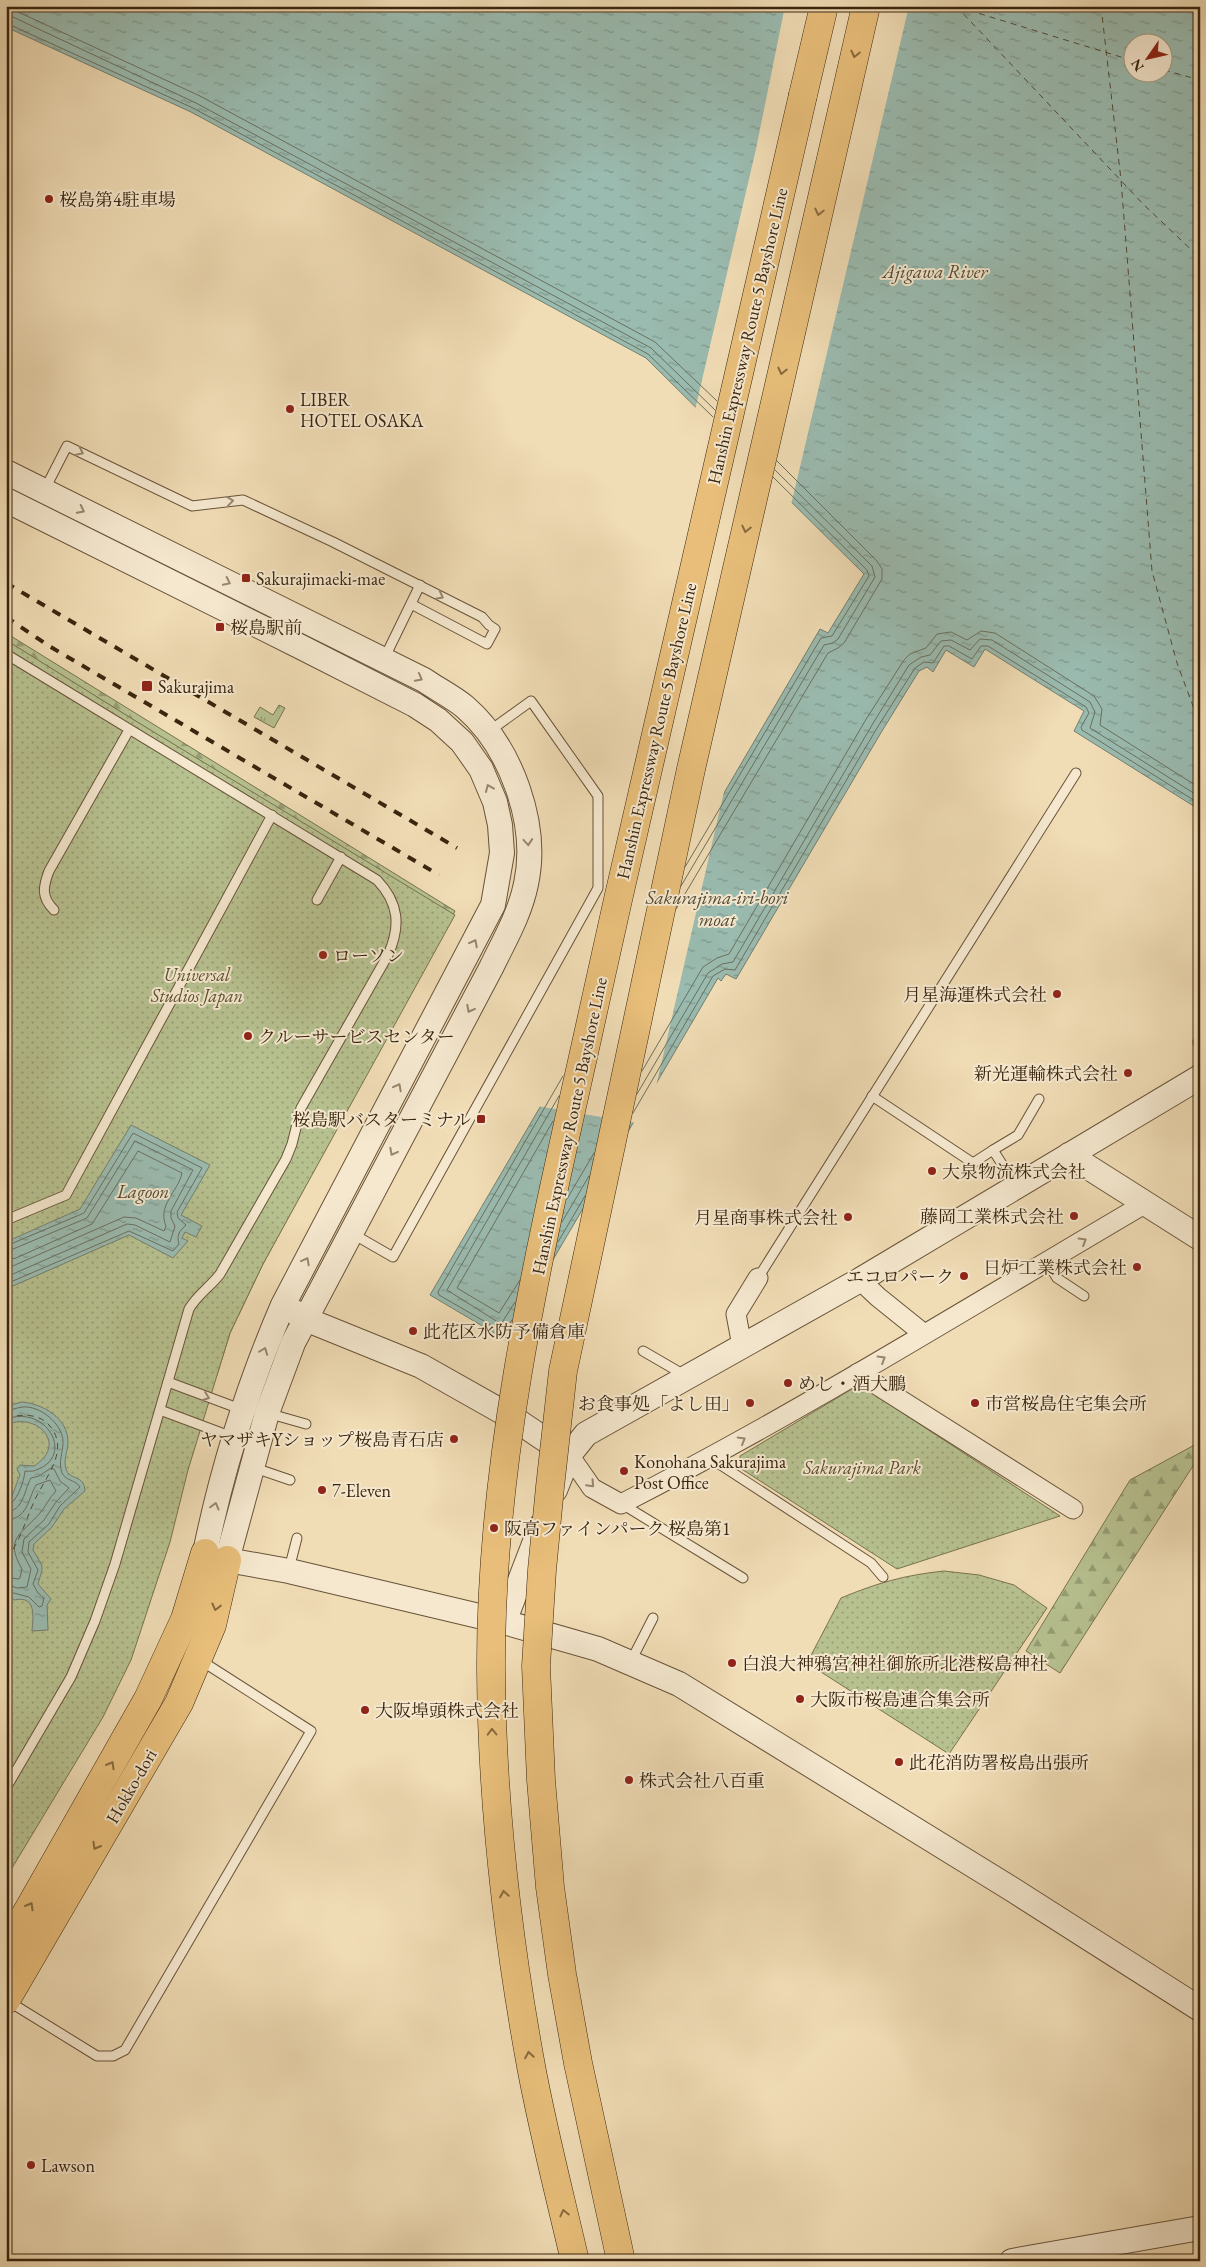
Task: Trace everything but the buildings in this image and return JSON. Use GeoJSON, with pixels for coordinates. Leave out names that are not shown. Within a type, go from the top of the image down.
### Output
{"type":"FeatureCollection","features":[{"type":"Feature","properties":{"kind":"main road"},"geometry":{"type":"LineString","coordinates":[[803,95],[819,6]]}},
{"type":"Feature","properties":{"kind":"main road","name":"Hanshin Expressway Route 5 Bayshore Line"},"geometry":{"type":"LineString","coordinates":[[575,2261],[532,2070],[502,1884],[493,1783],[491,1664],[501,1479],[519,1360],[650,752],[824,6]]}},
{"type":"Feature","properties":{"kind":"main road"},"geometry":{"type":"LineString","coordinates":[[621,2261],[578,2063],[562,1974],[540,1780],[536,1666],[550,1486],[563,1371],[683,807],[866,6]]}},
{"type":"Feature","properties":{"kind":"main road","name":"Hokko-dori"},"geometry":{"type":"LineString","coordinates":[[6,2000],[179,1703],[212,1625],[216,1557]]}},
{"type":"Feature","properties":{"kind":"main road","name":"Hokko-dori"},"geometry":{"type":"LineString","coordinates":[[6,1949],[148,1699],[216,1557]]}},
{"type":"Feature","properties":{"kind":"street"},"geometry":{"type":"LineString","coordinates":[[6,472],[424,680],[465,707],[488,732],[511,771],[525,807],[529,851],[527,883],[517,914],[491,968],[293,1343],[267,1413],[252,1466],[216,1557]]}},
{"type":"Feature","properties":{"kind":"street"},"geometry":{"type":"LineString","coordinates":[[6,500],[415,705],[438,720],[462,742],[481,769],[496,802],[502,853],[494,905],[283,1304],[263,1352],[214,1508],[216,1557]]}},
{"type":"Feature","properties":{"kind":"street"},"geometry":{"type":"LineString","coordinates":[[504,1622],[569,1455],[586,1434],[860,1280],[1200,1077]]}},
{"type":"Feature","properties":{"kind":"street"},"geometry":{"type":"LineString","coordinates":[[1070,1155],[1200,1238]]}},
{"type":"Feature","properties":{"kind":"street"},"geometry":{"type":"LineString","coordinates":[[283,1304],[305,1319],[421,1366],[513,1418],[569,1455],[592,1488],[621,1504],[710,1458],[1146,1203]]}},
{"type":"Feature","properties":{"kind":"street"},"geometry":{"type":"LineString","coordinates":[[742,1346],[736,1314],[758,1278]]}},
{"type":"Feature","properties":{"kind":"street"},"geometry":{"type":"LineString","coordinates":[[860,1280],[924,1334]]}},
{"type":"Feature","properties":{"kind":"street"},"geometry":{"type":"LineString","coordinates":[[858,1373],[1073,1509]]}},
{"type":"Feature","properties":{"kind":"street"},"geometry":{"type":"LineString","coordinates":[[216,1557],[289,1571],[504,1622],[598,1649],[686,1688],[1010,1888],[1200,2009]]}},
{"type":"Feature","properties":{"kind":"street"},"geometry":{"type":"LineString","coordinates":[[1012,2261],[1200,2228]]}},
{"type":"Feature","properties":{"kind":"lane"},"geometry":{"type":"LineString","coordinates":[[44,492],[67,446],[192,506],[243,500],[420,585],[482,617],[489,626],[495,629],[487,644],[411,604]]}},
{"type":"Feature","properties":{"kind":"lane"},"geometry":{"type":"LineString","coordinates":[[384,660],[420,585]]}},
{"type":"Feature","properties":{"kind":"lane"},"geometry":{"type":"LineString","coordinates":[[6,654],[377,880],[386,889],[396,915],[395,940],[301,1108],[292,1144],[286,1159],[220,1274],[212,1285],[193,1302],[106,1593],[85,1648],[56,1704],[6,1788]]}},
{"type":"Feature","properties":{"kind":"lane"},"geometry":{"type":"LineString","coordinates":[[350,1232],[393,1257],[598,888],[598,796],[531,701],[488,732]]}},
{"type":"Feature","properties":{"kind":"lane"},"geometry":{"type":"LineString","coordinates":[[54,910],[47,903],[43,892],[49,871],[128,730]]}},
{"type":"Feature","properties":{"kind":"lane"},"geometry":{"type":"LineString","coordinates":[[758,1278],[1076,773]]}},
{"type":"Feature","properties":{"kind":"lane"},"geometry":{"type":"LineString","coordinates":[[6,1220],[66,1195],[272,815]]}},
{"type":"Feature","properties":{"kind":"lane"},"geometry":{"type":"LineString","coordinates":[[317,900],[341,857]]}},
{"type":"Feature","properties":{"kind":"lane"},"geometry":{"type":"LineString","coordinates":[[872,1096],[973,1163],[1018,1135],[1040,1099]]}},
{"type":"Feature","properties":{"kind":"lane"},"geometry":{"type":"LineString","coordinates":[[994,1150],[1016,1186]]}},
{"type":"Feature","properties":{"kind":"lane"},"geometry":{"type":"LineString","coordinates":[[1047,1262],[1057,1278],[1084,1296]]}},
{"type":"Feature","properties":{"kind":"lane"},"geometry":{"type":"LineString","coordinates":[[643,1351],[688,1377]]}},
{"type":"Feature","properties":{"kind":"lane"},"geometry":{"type":"LineString","coordinates":[[168,1382],[244,1410]]}},
{"type":"Feature","properties":{"kind":"lane"},"geometry":{"type":"LineString","coordinates":[[160,1410],[235,1438]]}},
{"type":"Feature","properties":{"kind":"lane"},"geometry":{"type":"LineString","coordinates":[[267,1413],[306,1424]]}},
{"type":"Feature","properties":{"kind":"lane"},"geometry":{"type":"LineString","coordinates":[[502,1442],[513,1418]]}},
{"type":"Feature","properties":{"kind":"lane"},"geometry":{"type":"LineString","coordinates":[[710,1458],[871,1563],[883,1577]]}},
{"type":"Feature","properties":{"kind":"lane"},"geometry":{"type":"LineString","coordinates":[[252,1466],[290,1480]]}},
{"type":"Feature","properties":{"kind":"lane"},"geometry":{"type":"LineString","coordinates":[[621,1504],[743,1578]]}},
{"type":"Feature","properties":{"kind":"lane"},"geometry":{"type":"LineString","coordinates":[[289,1571],[297,1538]]}},
{"type":"Feature","properties":{"kind":"lane"},"geometry":{"type":"LineString","coordinates":[[630,1663],[653,1618]]}},
{"type":"Feature","properties":{"kind":"lane"},"geometry":{"type":"LineString","coordinates":[[6,2000],[96,2056],[113,2056],[125,2050],[311,1731],[198,1658]]}},
{"type":"Feature","properties":{"kind":"green space"},"geometry":{"type":"Polygon","coordinates":[[[6,633],[455,911],[263,1264],[230,1333],[216,1378],[192,1373],[410,891],[6,641],[6,633]]]}},
{"type":"Feature","properties":{"kind":"green space","name":"Universal Studios Japan"},"geometry":{"type":"Polygon","coordinates":[[[6,640],[455,915],[263,1264],[230,1333],[188,1470],[170,1542],[131,1660],[103,1717],[6,1878],[6,640]]]}},
{"type":"Feature","properties":{"kind":"green space"},"geometry":{"type":"Polygon","coordinates":[[[279,705],[285,708],[274,728],[254,717],[260,707],[273,715],[279,705]]]}},
{"type":"Feature","properties":{"kind":"green space","name":"Sakurajima Park"},"geometry":{"type":"Polygon","coordinates":[[[852,1389],[866,1389],[1060,1516],[897,1569],[740,1468],[740,1456],[852,1389]]]}},
{"type":"Feature","properties":{"kind":"green space"},"geometry":{"type":"Polygon","coordinates":[[[1200,1442],[1200,1455],[1060,1673],[1026,1651],[1130,1480],[1200,1442]]]}},
{"type":"Feature","properties":{"kind":"green space"},"geometry":{"type":"Polygon","coordinates":[[[944,1571],[979,1575],[1014,1585],[1047,1608],[949,1754],[807,1663],[841,1598],[891,1580],[944,1571]]]}},
{"type":"Feature","properties":{"kind":"water","name":"Ajigawa River"},"geometry":{"type":"Polygon","coordinates":[[[6,6],[1200,6],[1200,810],[1074,731],[1084,711],[985,649],[974,667],[946,650],[933,672],[927,667],[919,671],[736,979],[726,974],[721,981],[718,978],[506,1340],[430,1295],[820,629],[828,633],[864,574],[646,358],[191,112],[6,27],[6,6]]]}},
{"type":"Feature","properties":{"kind":"water","name":"Lagoon"},"geometry":{"type":"Polygon","coordinates":[[[131,1125],[210,1165],[181,1215],[202,1226],[196,1237],[185,1232],[182,1238],[188,1241],[173,1258],[129,1235],[6,1289],[6,1242],[80,1209],[131,1125]]]}},
{"type":"Feature","properties":{"kind":"water"},"geometry":{"type":"Polygon","coordinates":[[[22,1402],[46,1409],[59,1419],[64,1426],[68,1442],[65,1462],[66,1469],[68,1473],[82,1482],[85,1491],[64,1509],[52,1527],[34,1544],[33,1550],[42,1566],[38,1584],[51,1599],[47,1605],[48,1630],[32,1631],[33,1614],[30,1604],[21,1599],[14,1600],[6,1594],[6,1502],[11,1496],[20,1475],[17,1469],[20,1465],[34,1466],[44,1457],[49,1448],[44,1432],[37,1426],[28,1422],[6,1425],[6,1406],[22,1402]]]}},
{"type":"Feature","properties":{"kind":"pier"},"geometry":{"type":"Polygon","coordinates":[[[785,6],[909,6],[791,505],[695,410],[756,149],[785,6]]]}},
{"type":"Feature","properties":{"kind":"pier"},"geometry":{"type":"Polygon","coordinates":[[[726,783],[655,1091],[636,1123],[537,1106],[726,783]]]}},
{"type":"Feature","properties":{"kind":"ferry route"},"geometry":{"type":"LineString","coordinates":[[956,6],[1144,205],[1200,258]]}},
{"type":"Feature","properties":{"kind":"ferry route"},"geometry":{"type":"LineString","coordinates":[[1101,6],[1121,180],[1152,571],[1177,663],[1193,706],[1200,716]]}},
{"type":"Feature","properties":{"kind":"ferry route"},"geometry":{"type":"LineString","coordinates":[[958,7],[1124,58]]}},
{"type":"Feature","properties":{"kind":"ferry route"},"geometry":{"type":"LineString","coordinates":[[1174,73],[1200,80]]}},
{"type":"Feature","properties":{"kind":"ferry route"},"geometry":{"type":"LineString","coordinates":[[6,1418],[23,1415],[40,1418],[49,1425],[58,1445],[57,1455],[49,1475],[6,1560]]}},
{"type":"Feature","properties":{"kind":"railway"},"geometry":{"type":"LineString","coordinates":[[6,583],[457,848]]}},
{"type":"Feature","properties":{"kind":"railway"},"geometry":{"type":"LineString","coordinates":[[6,617],[49,646],[439,875]]}},
{"type":"Feature","properties":{"kind":"place","name":"桜島第4駐車場"},"geometry":{"type":"Point","coordinates":[49,199]}},
{"type":"Feature","properties":{"kind":"place","name":"LIBER HOTEL OSAKA"},"geometry":{"type":"Point","coordinates":[290,409]}},
{"type":"Feature","properties":{"kind":"place","name":"Sakurajimaeki-mae"},"geometry":{"type":"Point","coordinates":[246,578]}},
{"type":"Feature","properties":{"kind":"place","name":"桜島駅前"},"geometry":{"type":"Point","coordinates":[220,627]}},
{"type":"Feature","properties":{"kind":"place","name":"Sakurajima"},"geometry":{"type":"Point","coordinates":[147,686]}},
{"type":"Feature","properties":{"kind":"place","name":"ローソン"},"geometry":{"type":"Point","coordinates":[323,955]}},
{"type":"Feature","properties":{"kind":"place","name":"月星海運株式会社"},"geometry":{"type":"Point","coordinates":[1057,994]}},
{"type":"Feature","properties":{"kind":"place","name":"クルーサービスセンター"},"geometry":{"type":"Point","coordinates":[248,1036]}},
{"type":"Feature","properties":{"kind":"place","name":"新光運輸株式会社"},"geometry":{"type":"Point","coordinates":[1128,1073]}},
{"type":"Feature","properties":{"kind":"place","name":"桜島駅バスターミナル"},"geometry":{"type":"Point","coordinates":[481,1119]}},
{"type":"Feature","properties":{"kind":"place","name":"大泉物流株式会社"},"geometry":{"type":"Point","coordinates":[932,1171]}},
{"type":"Feature","properties":{"kind":"place","name":"藤岡工業株式会社"},"geometry":{"type":"Point","coordinates":[1074,1216]}},
{"type":"Feature","properties":{"kind":"place","name":"月星商事株式会社"},"geometry":{"type":"Point","coordinates":[848,1217]}},
{"type":"Feature","properties":{"kind":"place","name":"日炉工業株式会社"},"geometry":{"type":"Point","coordinates":[1137,1267]}},
{"type":"Feature","properties":{"kind":"place","name":"エコロパーク"},"geometry":{"type":"Point","coordinates":[964,1276]}},
{"type":"Feature","properties":{"kind":"place","name":"此花区水防予備倉庫"},"geometry":{"type":"Point","coordinates":[413,1331]}},
{"type":"Feature","properties":{"kind":"place","name":"めし・酒大鵬"},"geometry":{"type":"Point","coordinates":[788,1383]}},
{"type":"Feature","properties":{"kind":"place","name":"お食事処「よし田」"},"geometry":{"type":"Point","coordinates":[750,1403]}},
{"type":"Feature","properties":{"kind":"place","name":"市営桜島住宅集会所"},"geometry":{"type":"Point","coordinates":[975,1403]}},
{"type":"Feature","properties":{"kind":"place","name":"ヤマザキYショップ桜島青石店"},"geometry":{"type":"Point","coordinates":[454,1439]}},
{"type":"Feature","properties":{"kind":"place","name":"Konohana Sakurajima Post Office"},"geometry":{"type":"Point","coordinates":[624,1471]}},
{"type":"Feature","properties":{"kind":"place","name":"7-Eleven"},"geometry":{"type":"Point","coordinates":[322,1490]}},
{"type":"Feature","properties":{"kind":"place","name":"阪高ファインパーク 桜島第1"},"geometry":{"type":"Point","coordinates":[494,1528]}},
{"type":"Feature","properties":{"kind":"place","name":"白浪大神鴉宮神社御旅所北港桜島神社"},"geometry":{"type":"Point","coordinates":[732,1663]}},
{"type":"Feature","properties":{"kind":"place","name":"大阪市桜島連合集会所"},"geometry":{"type":"Point","coordinates":[800,1699]}},
{"type":"Feature","properties":{"kind":"place","name":"大阪埠頭株式会社"},"geometry":{"type":"Point","coordinates":[365,1710]}},
{"type":"Feature","properties":{"kind":"place","name":"此花消防署桜島出張所"},"geometry":{"type":"Point","coordinates":[899,1762]}},
{"type":"Feature","properties":{"kind":"place","name":"株式会社八百重"},"geometry":{"type":"Point","coordinates":[629,1780]}},
{"type":"Feature","properties":{"kind":"place","name":"Lawson"},"geometry":{"type":"Point","coordinates":[31,2165]}},
{"type":"Feature","properties":{"kind":"water label","name":"Sakurajima-iri-bori moat"},"geometry":{"type":"Point","coordinates":[717,908]}}]}
